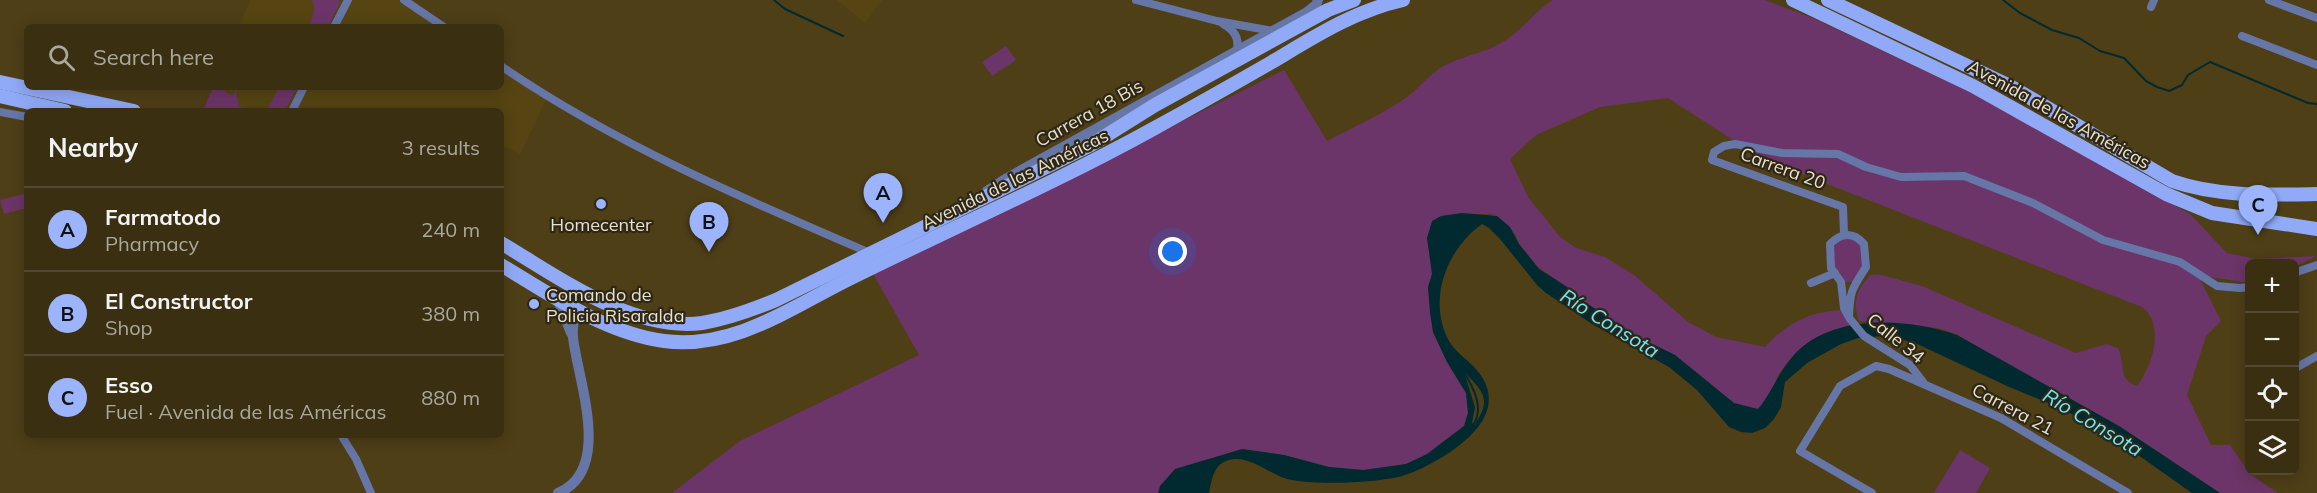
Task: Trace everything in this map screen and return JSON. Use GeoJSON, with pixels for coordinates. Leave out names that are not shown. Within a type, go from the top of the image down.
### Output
{"type":"FeatureCollection","features":[{"type":"Feature","properties":{"kind":"main road","name":"Avenida de las Américas"},"geometry":{"type":"LineString","coordinates":[[504,267],[576,309],[640,336],[664,341],[699,342],[743,333],[853,277],[1015,201],[1153,129],[1349,18],[1379,6],[1403,0]]}},
{"type":"Feature","properties":{"kind":"main road","name":"Avenida de las Américas"},"geometry":{"type":"LineString","coordinates":[[1793,0],[1973,86],[2166,194],[2212,213],[2317,229]]}},
{"type":"Feature","properties":{"kind":"main road","name":"Avenida de las Américas"},"geometry":{"type":"LineString","coordinates":[[1828,0],[2010,86],[2172,181],[2197,190],[2215,193],[2317,194]]}},
{"type":"Feature","properties":{"kind":"main road","name":"Avenida de las Américas"},"geometry":{"type":"LineString","coordinates":[[504,245],[564,280],[622,310],[645,319],[671,323],[701,323],[738,315],[776,300],[1091,145],[1155,105],[1346,2]]}},
{"type":"Feature","properties":{"kind":"main road"},"geometry":{"type":"LineString","coordinates":[[1298,47],[1306,37],[1335,19],[1346,2]]}},
{"type":"Feature","properties":{"kind":"main road"},"geometry":{"type":"LineString","coordinates":[[1153,129],[1149,122],[1152,115],[1204,85],[1231,64]]}},
{"type":"Feature","properties":{"kind":"main road"},"geometry":{"type":"LineString","coordinates":[[0,82],[24,87]]}},
{"type":"Feature","properties":{"kind":"main road"},"geometry":{"type":"LineString","coordinates":[[37,90],[120,108]]}},
{"type":"Feature","properties":{"kind":"main road"},"geometry":{"type":"LineString","coordinates":[[0,96],[52,108]]}},
{"type":"Feature","properties":{"kind":"main road"},"geometry":{"type":"LineString","coordinates":[[853,277],[873,262],[870,254]]}},
{"type":"Feature","properties":{"kind":"street"},"geometry":{"type":"LineString","coordinates":[[336,24],[348,0]]}},
{"type":"Feature","properties":{"kind":"street"},"geometry":{"type":"LineString","coordinates":[[404,0],[440,24]]}},
{"type":"Feature","properties":{"kind":"street"},"geometry":{"type":"LineString","coordinates":[[1136,0],[1217,21],[1289,32]]}},
{"type":"Feature","properties":{"kind":"street","name":"Carrera 18 Bis"},"geometry":{"type":"LineString","coordinates":[[960,209],[1007,178],[1306,12],[1316,5],[1318,0]]}},
{"type":"Feature","properties":{"kind":"street"},"geometry":{"type":"LineString","coordinates":[[2269,0],[2317,18]]}},
{"type":"Feature","properties":{"kind":"street"},"geometry":{"type":"LineString","coordinates":[[1217,21],[1234,32],[1238,42],[1231,64]]}},
{"type":"Feature","properties":{"kind":"street"},"geometry":{"type":"LineString","coordinates":[[2242,36],[2317,65]]}},
{"type":"Feature","properties":{"kind":"street"},"geometry":{"type":"LineString","coordinates":[[504,68],[547,98],[612,134],[771,211],[870,254]]}},
{"type":"Feature","properties":{"kind":"street"},"geometry":{"type":"LineString","coordinates":[[294,108],[302,90]]}},
{"type":"Feature","properties":{"kind":"street"},"geometry":{"type":"LineString","coordinates":[[0,112],[24,116]]}},
{"type":"Feature","properties":{"kind":"street","name":"Carrera 20"},"geometry":{"type":"LineString","coordinates":[[1844,234],[1842,207],[1712,160],[1718,148],[1735,144],[1782,153],[1838,154],[1866,167],[1901,177],[1965,176],[2032,203],[2103,240],[2180,262],[2217,286],[2245,288]]}},
{"type":"Feature","properties":{"kind":"street","name":"Calle 34"},"geometry":{"type":"LineString","coordinates":[[1849,317],[1851,293],[1855,282],[1866,267],[1863,244],[1850,234],[1844,234],[1838,236],[1830,244],[1831,268],[1841,282],[1844,308],[1849,317],[1856,328],[1873,342],[1910,365],[1924,384]]}},
{"type":"Feature","properties":{"kind":"street"},"geometry":{"type":"LineString","coordinates":[[2299,272],[2317,265]]}},
{"type":"Feature","properties":{"kind":"street"},"geometry":{"type":"LineString","coordinates":[[1810,283],[1835,273]]}},
{"type":"Feature","properties":{"kind":"street"},"geometry":{"type":"LineString","coordinates":[[1841,282],[1855,282]]}},
{"type":"Feature","properties":{"kind":"street"},"geometry":{"type":"LineString","coordinates":[[557,298],[573,339],[588,408],[589,428],[584,463],[576,480],[558,493]]}},
{"type":"Feature","properties":{"kind":"street"},"geometry":{"type":"LineString","coordinates":[[573,339],[576,309]]}},
{"type":"Feature","properties":{"kind":"street"},"geometry":{"type":"LineString","coordinates":[[2298,367],[2317,356]]}},
{"type":"Feature","properties":{"kind":"street","name":"Carrera 21"},"geometry":{"type":"LineString","coordinates":[[1872,493],[1800,451],[1840,386],[1876,366],[1889,369],[2001,418],[2125,492]]}},
{"type":"Feature","properties":{"kind":"street"},"geometry":{"type":"LineString","coordinates":[[343,438],[356,459],[371,493]]}},
{"type":"Feature","properties":{"kind":"shaded area"},"geometry":{"type":"Polygon","coordinates":[[[250,0],[404,0],[440,24],[240,24],[250,0]]]}},
{"type":"Feature","properties":{"kind":"shaded area"},"geometry":{"type":"Polygon","coordinates":[[[312,0],[338,0],[340,2],[329,24],[309,24],[314,10],[312,0]]]}},
{"type":"Feature","properties":{"kind":"shaded area"},"geometry":{"type":"Polygon","coordinates":[[[837,0],[882,0],[865,23],[837,0]]]}},
{"type":"Feature","properties":{"kind":"shaded area"},"geometry":{"type":"Polygon","coordinates":[[[1553,0],[1765,0],[1815,19],[1983,98],[2190,214],[2227,253],[2256,259],[2245,259],[2245,282],[2198,275],[2221,321],[2206,336],[2187,395],[2211,445],[2230,445],[2245,467],[2245,475],[2251,475],[2278,493],[2220,493],[2119,426],[1957,335],[1939,328],[1859,321],[1856,302],[1859,291],[1870,275],[1881,275],[1922,286],[2076,353],[2106,344],[2118,348],[2124,375],[2127,380],[2137,386],[2152,357],[2155,335],[2149,315],[2142,307],[1761,158],[1668,98],[1600,107],[1536,135],[1510,159],[1528,197],[1560,237],[1576,248],[1605,257],[1634,275],[1688,322],[1716,337],[1765,347],[1790,325],[1800,320],[1820,313],[1843,310],[1850,325],[1813,341],[1795,354],[1778,375],[1770,396],[1758,410],[1734,403],[1675,355],[1636,336],[1578,298],[1567,287],[1538,267],[1519,244],[1515,234],[1491,214],[1454,214],[1427,238],[1432,274],[1428,287],[1433,332],[1447,362],[1466,393],[1468,413],[1464,426],[1440,444],[1424,460],[1382,469],[1363,470],[1329,467],[1284,455],[1242,449],[1163,493],[672,493],[740,441],[919,355],[871,270],[983,222],[1284,70],[1327,141],[1398,103],[1444,66],[1501,43],[1553,0]]]}},
{"type":"Feature","properties":{"kind":"shaded area"},"geometry":{"type":"Polygon","coordinates":[[[1006,46],[1016,60],[992,76],[982,62],[1006,46]]]}},
{"type":"Feature","properties":{"kind":"shaded area"},"geometry":{"type":"Polygon","coordinates":[[[504,68],[547,98],[520,154],[504,146],[504,108],[204,108],[212,90],[504,90],[504,68]]]}},
{"type":"Feature","properties":{"kind":"shaded area"},"geometry":{"type":"Polygon","coordinates":[[[212,90],[226,90],[225,92],[233,96],[238,90],[237,100],[242,108],[204,108],[212,90]]]}},
{"type":"Feature","properties":{"kind":"shaded area"},"geometry":{"type":"Polygon","coordinates":[[[277,90],[296,90],[286,108],[268,108],[277,90]]]}},
{"type":"Feature","properties":{"kind":"shaded area"},"geometry":{"type":"Polygon","coordinates":[[[24,194],[24,209],[4,214],[0,200],[24,194]]]}},
{"type":"Feature","properties":{"kind":"shaded area"},"geometry":{"type":"Polygon","coordinates":[[[1838,236],[1861,240],[1866,267],[1855,282],[1841,282],[1831,268],[1830,244],[1838,236]]]}},
{"type":"Feature","properties":{"kind":"shaded area"},"geometry":{"type":"Polygon","coordinates":[[[2316,256],[2299,265],[2299,259],[2256,259],[2316,256]]]}},
{"type":"Feature","properties":{"kind":"shaded area"},"geometry":{"type":"Polygon","coordinates":[[[1960,450],[1990,468],[1976,493],[1934,493],[1960,450]]]}},
{"type":"Feature","properties":{"kind":"water"},"geometry":{"type":"Polygon","coordinates":[[[1462,213],[1497,216],[1510,227],[1519,244],[1539,269],[1636,336],[1675,355],[1734,403],[1758,409],[1793,356],[1809,342],[1828,332],[1871,323],[1916,325],[1957,335],[2119,426],[2220,493],[2192,493],[2121,443],[2065,410],[1913,342],[1882,336],[1858,338],[1841,344],[1807,363],[1785,382],[1781,407],[1774,419],[1765,428],[1752,433],[1741,432],[1729,427],[1697,390],[1669,367],[1592,324],[1546,293],[1500,239],[1482,224],[1459,247],[1450,262],[1440,293],[1443,325],[1449,341],[1480,374],[1487,388],[1489,400],[1480,424],[1462,443],[1425,466],[1391,478],[1343,483],[1309,482],[1284,478],[1250,462],[1236,459],[1224,462],[1216,469],[1209,493],[1158,493],[1160,486],[1175,469],[1242,449],[1284,455],[1329,467],[1363,470],[1406,464],[1427,454],[1464,426],[1468,413],[1466,393],[1447,362],[1433,332],[1430,313],[1428,287],[1432,274],[1427,238],[1432,221],[1441,216],[1462,213]],[[1464,372],[1475,407],[1472,423],[1474,425],[1484,403],[1481,391],[1464,372]]]}},
{"type":"Feature","properties":{"kind":"waterway"},"geometry":{"type":"LineString","coordinates":[[774,0],[785,9],[843,36]]}},
{"type":"Feature","properties":{"kind":"waterway"},"geometry":{"type":"LineString","coordinates":[[2003,0],[2020,13],[2052,30],[2079,38],[2100,51],[2124,58],[2146,81],[2169,91],[2182,85],[2188,75],[2210,62],[2308,103],[2317,104]]}},
{"type":"Feature","properties":{"kind":"waterway","name":"Río Consota"},"geometry":{"type":"LineString","coordinates":[[1462,369],[1470,382],[1478,405],[1476,420],[1471,427]]}},
{"type":"Feature","properties":{"kind":"waterway","name":"Río Consota"},"geometry":{"type":"LineString","coordinates":[[1264,462],[1311,472]]}},
{"type":"Feature","properties":{"kind":"place","name":"Homecenter"},"geometry":{"type":"Point","coordinates":[601,204]}},
{"type":"Feature","properties":{"kind":"place","name":"Farmatodo"},"geometry":{"type":"Point","coordinates":[883,223]}},
{"type":"Feature","properties":{"kind":"place","name":"Esso"},"geometry":{"type":"Point","coordinates":[2258,235]}},
{"type":"Feature","properties":{"kind":"place","name":"El Constructor"},"geometry":{"type":"Point","coordinates":[709,252]}},
{"type":"Feature","properties":{"kind":"place","name":"Comando de Policia Risaralda"},"geometry":{"type":"Point","coordinates":[534,304]}}]}
